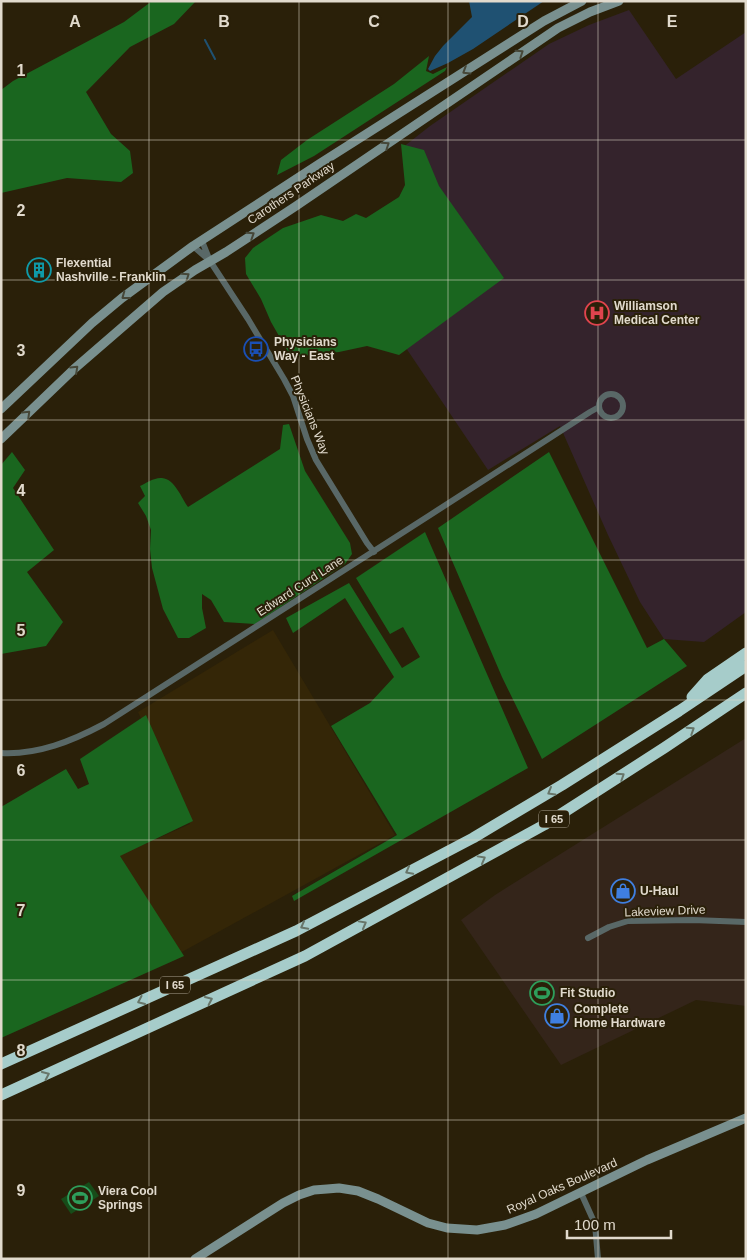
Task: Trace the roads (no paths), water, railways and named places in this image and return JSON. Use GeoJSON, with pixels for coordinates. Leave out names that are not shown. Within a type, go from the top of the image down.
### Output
{"type":"FeatureCollection","features":[{"type":"Feature","properties":{"kind":"highway"},"geometry":{"type":"LineString","coordinates":[[679,711],[708,679],[746,653]]}},
{"type":"Feature","properties":{"kind":"highway","name":"I 65"},"geometry":{"type":"LineString","coordinates":[[1,1064],[287,935],[473,838],[562,785],[746,666]]}},
{"type":"Feature","properties":{"kind":"highway","name":"I 65"},"geometry":{"type":"LineString","coordinates":[[1,1095],[305,956],[544,825],[746,695]]}},
{"type":"Feature","properties":{"kind":"main road","name":"Carothers Parkway"},"geometry":{"type":"LineString","coordinates":[[1,409],[92,323],[122,298],[193,246],[544,21],[582,1]]}},
{"type":"Feature","properties":{"kind":"main road","name":"Carothers Parkway"},"geometry":{"type":"LineString","coordinates":[[1,440],[74,369],[163,292],[296,206],[558,28],[590,12],[619,1]]}},
{"type":"Feature","properties":{"kind":"main road","name":"Royal Oaks Boulevard"},"geometry":{"type":"LineString","coordinates":[[195,1259],[283,1203],[314,1190],[339,1188],[358,1191],[428,1223],[447,1228],[477,1230],[505,1225],[536,1214],[647,1160],[746,1118]]}},
{"type":"Feature","properties":{"kind":"street","name":"Physicians Way"},"geometry":{"type":"LineString","coordinates":[[202,241],[210,261],[248,319],[293,396],[316,460],[374,552]]}},
{"type":"Feature","properties":{"kind":"street","name":"Physicians Way"},"geometry":{"type":"LineString","coordinates":[[193,246],[210,261]]}},
{"type":"Feature","properties":{"kind":"street","name":"Edward Curd Lane"},"geometry":{"type":"LineString","coordinates":[[1,753],[11,754],[52,747],[86,734],[104,724],[374,552],[445,504],[599,408]]}},
{"type":"Feature","properties":{"kind":"street","name":"Lakeview Drive"},"geometry":{"type":"LineString","coordinates":[[588,938],[609,927],[628,921],[693,920],[746,922]]}},
{"type":"Feature","properties":{"kind":"street"},"geometry":{"type":"LineString","coordinates":[[581,1193],[596,1224],[598,1259]]}},
{"type":"Feature","properties":{"kind":"water"},"geometry":{"type":"Polygon","coordinates":[[[469,1],[544,1],[473,49],[430,71],[428,69],[435,56],[472,17],[469,1]]]}},
{"type":"Feature","properties":{"kind":"waterway"},"geometry":{"type":"LineString","coordinates":[[205,40],[215,59]]}},
{"type":"Feature","properties":{"kind":"place","name":"Flexential Nashville - Franklin"},"geometry":{"type":"Point","coordinates":[39,270]}},
{"type":"Feature","properties":{"kind":"place","name":"Williamson Medical Center"},"geometry":{"type":"Point","coordinates":[597,313]}},
{"type":"Feature","properties":{"kind":"place","name":"Physicians Way - East"},"geometry":{"type":"Point","coordinates":[256,349]}},
{"type":"Feature","properties":{"kind":"place","name":"U-Haul"},"geometry":{"type":"Point","coordinates":[623,891]}},
{"type":"Feature","properties":{"kind":"place","name":"Fit Studio"},"geometry":{"type":"Point","coordinates":[542,993]}},
{"type":"Feature","properties":{"kind":"place","name":"Complete Home Hardware"},"geometry":{"type":"Point","coordinates":[557,1016]}},
{"type":"Feature","properties":{"kind":"place","name":"Viera Cool Springs"},"geometry":{"type":"Point","coordinates":[80,1198]}}]}
